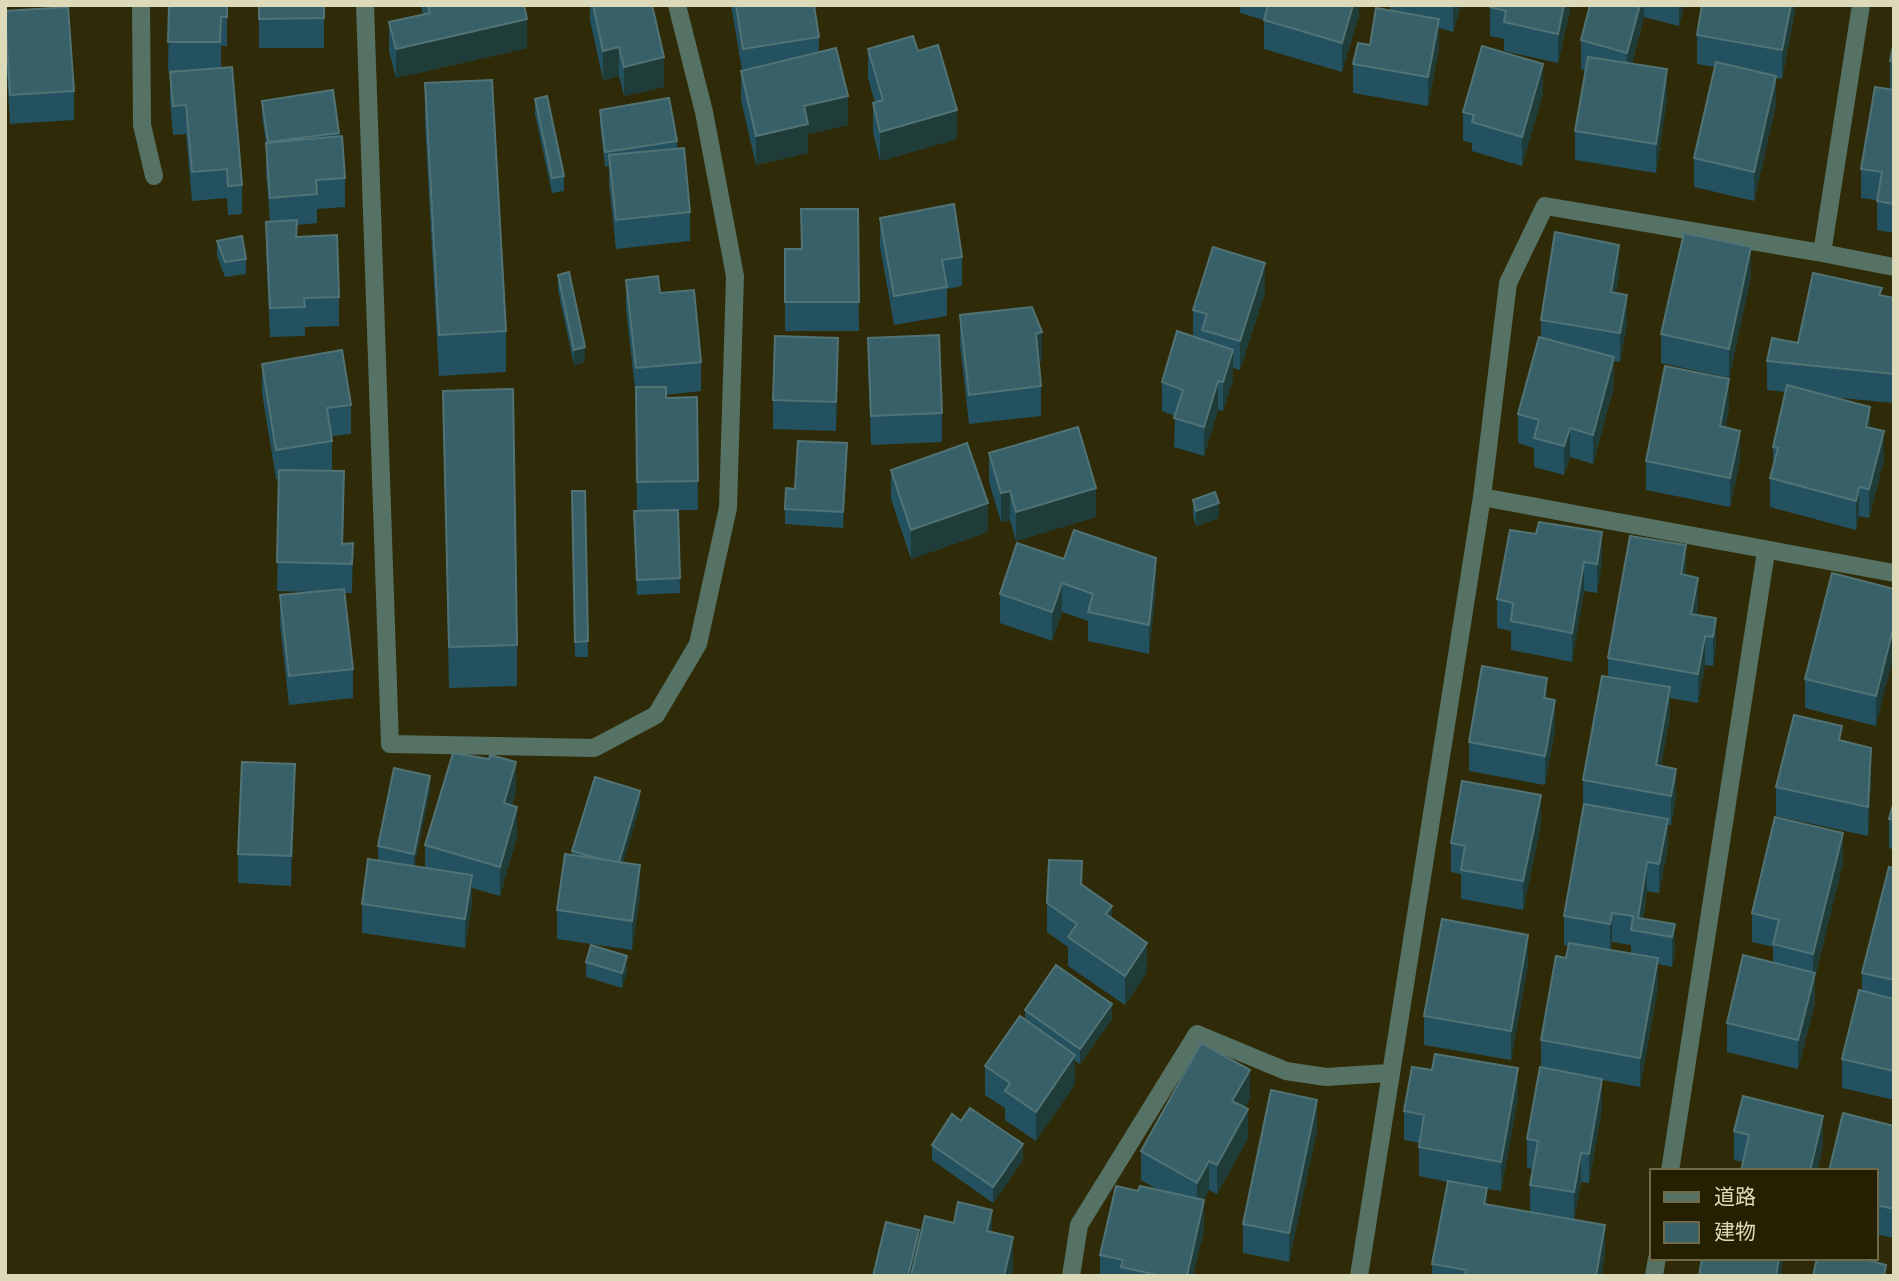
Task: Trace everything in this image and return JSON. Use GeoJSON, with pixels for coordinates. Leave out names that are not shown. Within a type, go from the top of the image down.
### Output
{"type":"FeatureCollection","features":[{"type":"Feature","properties":{"kind":"street"},"geometry":{"type":"LineString","coordinates":[[141,5],[142,125],[154,176]]}},
{"type":"Feature","properties":{"kind":"street"},"geometry":{"type":"LineString","coordinates":[[365,5],[390,744],[594,748],[656,715],[698,644],[729,508],[735,276],[704,112],[677,5]]}},
{"type":"Feature","properties":{"kind":"street"},"geometry":{"type":"LineString","coordinates":[[1822,253],[1861,5]]}},
{"type":"Feature","properties":{"kind":"street"},"geometry":{"type":"LineString","coordinates":[[1359,1276],[1388,1073],[1482,498],[1508,283],[1545,206],[1894,267]]}},
{"type":"Feature","properties":{"kind":"street"},"geometry":{"type":"LineString","coordinates":[[1482,498],[1766,552],[1894,573]]}},
{"type":"Feature","properties":{"kind":"street"},"geometry":{"type":"LineString","coordinates":[[1670,1169],[1766,552]]}},
{"type":"Feature","properties":{"kind":"street"},"geometry":{"type":"LineString","coordinates":[[1071,1276],[1079,1225],[1197,1034],[1286,1071],[1326,1077],[1388,1073]]}},
{"type":"Feature","properties":{"kind":"building"},"geometry":{"type":"Polygon","coordinates":[[[169,5],[227,5],[227,17],[221,17],[220,42],[168,42],[169,5]]]}},
{"type":"Feature","properties":{"kind":"building"},"geometry":{"type":"Polygon","coordinates":[[[259,5],[324,5],[324,18],[259,19],[259,5]]]}},
{"type":"Feature","properties":{"kind":"building"},"geometry":{"type":"Polygon","coordinates":[[[428,5],[524,5],[527,19],[396,49],[389,22],[430,13],[428,5]]]}},
{"type":"Feature","properties":{"kind":"building"},"geometry":{"type":"Polygon","coordinates":[[[593,5],[652,5],[664,57],[624,67],[619,47],[603,51],[593,5]]]}},
{"type":"Feature","properties":{"kind":"building"},"geometry":{"type":"Polygon","coordinates":[[[736,5],[814,5],[819,37],[743,49],[736,5]]]}},
{"type":"Feature","properties":{"kind":"building"},"geometry":{"type":"Polygon","coordinates":[[[1268,5],[1353,5],[1342,43],[1264,20],[1268,5]]]}},
{"type":"Feature","properties":{"kind":"building"},"geometry":{"type":"Polygon","coordinates":[[[1490,5],[1564,5],[1558,34],[1504,22],[1506,11],[1490,5]]]}},
{"type":"Feature","properties":{"kind":"building"},"geometry":{"type":"Polygon","coordinates":[[[1590,5],[1640,5],[1627,53],[1581,40],[1590,5]]]}},
{"type":"Feature","properties":{"kind":"building"},"geometry":{"type":"Polygon","coordinates":[[[1702,5],[1791,5],[1782,50],[1697,35],[1702,5]]]}},
{"type":"Feature","properties":{"kind":"building"},"geometry":{"type":"Polygon","coordinates":[[[68,7],[74,91],[10,95],[5,11],[68,7]]]}},
{"type":"Feature","properties":{"kind":"building"},"geometry":{"type":"Polygon","coordinates":[[[1376,8],[1439,19],[1428,77],[1353,64],[1358,43],[1370,45],[1376,8]]]}},
{"type":"Feature","properties":{"kind":"building"},"geometry":{"type":"Polygon","coordinates":[[[913,36],[918,51],[938,45],[957,110],[880,132],[873,103],[883,100],[868,49],[913,36]]]}},
{"type":"Feature","properties":{"kind":"building"},"geometry":{"type":"Polygon","coordinates":[[[1894,41],[1894,62],[1890,61],[1894,41]]]}},
{"type":"Feature","properties":{"kind":"building"},"geometry":{"type":"Polygon","coordinates":[[[1482,46],[1543,64],[1522,137],[1472,122],[1474,115],[1463,112],[1482,46]]]}},
{"type":"Feature","properties":{"kind":"building"},"geometry":{"type":"Polygon","coordinates":[[[836,48],[848,96],[804,106],[808,124],[756,136],[741,71],[836,48]]]}},
{"type":"Feature","properties":{"kind":"building"},"geometry":{"type":"Polygon","coordinates":[[[1588,57],[1667,69],[1656,144],[1575,131],[1588,57]]]}},
{"type":"Feature","properties":{"kind":"building"},"geometry":{"type":"Polygon","coordinates":[[[1716,62],[1776,76],[1754,172],[1694,158],[1716,62]]]}},
{"type":"Feature","properties":{"kind":"building"},"geometry":{"type":"Polygon","coordinates":[[[232,67],[242,185],[228,186],[227,169],[192,172],[186,105],[173,106],[170,72],[232,67]]]}},
{"type":"Feature","properties":{"kind":"building"},"geometry":{"type":"Polygon","coordinates":[[[492,80],[506,331],[439,335],[425,83],[492,80]]]}},
{"type":"Feature","properties":{"kind":"building"},"geometry":{"type":"Polygon","coordinates":[[[1875,87],[1894,90],[1894,204],[1877,201],[1882,172],[1861,169],[1875,87]]]}},
{"type":"Feature","properties":{"kind":"building"},"geometry":{"type":"Polygon","coordinates":[[[333,90],[339,133],[268,142],[262,101],[333,90]]]}},
{"type":"Feature","properties":{"kind":"building"},"geometry":{"type":"Polygon","coordinates":[[[547,96],[564,176],[552,178],[535,99],[547,96]]]}},
{"type":"Feature","properties":{"kind":"building"},"geometry":{"type":"Polygon","coordinates":[[[669,98],[677,141],[605,152],[600,110],[669,98]]]}},
{"type":"Feature","properties":{"kind":"building"},"geometry":{"type":"Polygon","coordinates":[[[342,136],[345,178],[316,180],[317,194],[270,198],[266,143],[342,136]]]}},
{"type":"Feature","properties":{"kind":"building"},"geometry":{"type":"Polygon","coordinates":[[[684,148],[690,212],[616,220],[609,155],[684,148]]]}},
{"type":"Feature","properties":{"kind":"building"},"geometry":{"type":"Polygon","coordinates":[[[954,204],[962,257],[942,260],[947,287],[894,296],[880,218],[954,204]]]}},
{"type":"Feature","properties":{"kind":"building"},"geometry":{"type":"Polygon","coordinates":[[[801,209],[858,209],[859,302],[785,302],[785,249],[802,249],[801,209]]]}},
{"type":"Feature","properties":{"kind":"building"},"geometry":{"type":"Polygon","coordinates":[[[297,220],[296,237],[337,235],[339,297],[304,298],[305,307],[270,308],[266,222],[297,220]]]}},
{"type":"Feature","properties":{"kind":"building"},"geometry":{"type":"Polygon","coordinates":[[[1555,232],[1619,245],[1611,292],[1627,295],[1620,333],[1541,320],[1555,232]]]}},
{"type":"Feature","properties":{"kind":"building"},"geometry":{"type":"Polygon","coordinates":[[[1684,233],[1751,247],[1729,349],[1661,334],[1684,233]]]}},
{"type":"Feature","properties":{"kind":"building"},"geometry":{"type":"Polygon","coordinates":[[[242,236],[246,259],[225,262],[217,241],[242,236]]]}},
{"type":"Feature","properties":{"kind":"building"},"geometry":{"type":"Polygon","coordinates":[[[1213,247],[1265,263],[1240,341],[1202,330],[1207,314],[1193,310],[1213,247]]]}},
{"type":"Feature","properties":{"kind":"building"},"geometry":{"type":"Polygon","coordinates":[[[569,272],[585,347],[574,350],[558,275],[569,272]]]}},
{"type":"Feature","properties":{"kind":"building"},"geometry":{"type":"Polygon","coordinates":[[[1813,273],[1882,288],[1879,295],[1894,298],[1894,374],[1767,361],[1772,338],[1798,343],[1813,273]]]}},
{"type":"Feature","properties":{"kind":"building"},"geometry":{"type":"Polygon","coordinates":[[[658,276],[660,293],[694,290],[701,362],[636,368],[626,280],[658,276]]]}},
{"type":"Feature","properties":{"kind":"building"},"geometry":{"type":"Polygon","coordinates":[[[1032,307],[1042,332],[1036,334],[1041,386],[969,395],[960,315],[1032,307]]]}},
{"type":"Feature","properties":{"kind":"building"},"geometry":{"type":"Polygon","coordinates":[[[1177,331],[1233,350],[1223,382],[1218,381],[1204,427],[1174,418],[1183,390],[1162,382],[1177,331]]]}},
{"type":"Feature","properties":{"kind":"building"},"geometry":{"type":"Polygon","coordinates":[[[939,335],[942,413],[871,416],[868,338],[939,335]]]}},
{"type":"Feature","properties":{"kind":"building"},"geometry":{"type":"Polygon","coordinates":[[[775,336],[838,338],[836,402],[773,400],[775,336]]]}},
{"type":"Feature","properties":{"kind":"building"},"geometry":{"type":"Polygon","coordinates":[[[1539,337],[1614,357],[1593,435],[1570,428],[1564,446],[1534,438],[1539,420],[1518,414],[1539,337]]]}},
{"type":"Feature","properties":{"kind":"building"},"geometry":{"type":"Polygon","coordinates":[[[342,350],[351,405],[327,408],[332,441],[276,450],[262,364],[342,350]]]}},
{"type":"Feature","properties":{"kind":"building"},"geometry":{"type":"Polygon","coordinates":[[[1665,366],[1729,379],[1720,426],[1740,431],[1730,478],[1646,461],[1665,366]]]}},
{"type":"Feature","properties":{"kind":"building"},"geometry":{"type":"Polygon","coordinates":[[[1787,385],[1870,407],[1866,427],[1884,431],[1869,489],[1859,487],[1856,501],[1770,478],[1778,448],[1773,447],[1787,385]]]}},
{"type":"Feature","properties":{"kind":"building"},"geometry":{"type":"Polygon","coordinates":[[[636,387],[666,387],[666,398],[697,397],[698,481],[637,482],[636,387]]]}},
{"type":"Feature","properties":{"kind":"building"},"geometry":{"type":"Polygon","coordinates":[[[513,389],[517,645],[449,647],[443,391],[513,389]]]}},
{"type":"Feature","properties":{"kind":"building"},"geometry":{"type":"Polygon","coordinates":[[[1078,427],[1096,488],[1016,512],[1010,491],[1001,493],[989,453],[1078,427]]]}},
{"type":"Feature","properties":{"kind":"building"},"geometry":{"type":"Polygon","coordinates":[[[798,441],[847,443],[843,512],[785,509],[786,488],[795,489],[798,441]]]}},
{"type":"Feature","properties":{"kind":"building"},"geometry":{"type":"Polygon","coordinates":[[[967,443],[988,503],[911,530],[891,470],[967,443]]]}},
{"type":"Feature","properties":{"kind":"building"},"geometry":{"type":"Polygon","coordinates":[[[279,470],[344,471],[342,544],[353,543],[352,564],[277,562],[279,470]]]}},
{"type":"Feature","properties":{"kind":"building"},"geometry":{"type":"Polygon","coordinates":[[[572,491],[585,491],[588,641],[575,642],[572,491]]]}},
{"type":"Feature","properties":{"kind":"building"},"geometry":{"type":"Polygon","coordinates":[[[1215,492],[1219,503],[1196,511],[1193,500],[1215,492]]]}},
{"type":"Feature","properties":{"kind":"building"},"geometry":{"type":"Polygon","coordinates":[[[678,510],[680,578],[637,580],[634,511],[678,510]]]}},
{"type":"Feature","properties":{"kind":"building"},"geometry":{"type":"Polygon","coordinates":[[[1539,522],[1602,532],[1597,564],[1584,562],[1572,633],[1511,621],[1513,603],[1497,599],[1510,530],[1536,534],[1539,522]]]}},
{"type":"Feature","properties":{"kind":"building"},"geometry":{"type":"Polygon","coordinates":[[[1074,530],[1156,558],[1149,625],[1088,612],[1093,594],[1062,583],[1052,612],[1000,594],[1017,543],[1064,559],[1074,530]]]}},
{"type":"Feature","properties":{"kind":"building"},"geometry":{"type":"Polygon","coordinates":[[[1630,536],[1686,545],[1681,574],[1698,578],[1691,614],[1716,618],[1713,637],[1705,636],[1698,674],[1608,658],[1630,536]]]}},
{"type":"Feature","properties":{"kind":"building"},"geometry":{"type":"Polygon","coordinates":[[[1832,573],[1894,589],[1894,625],[1876,696],[1805,679],[1832,573]]]}},
{"type":"Feature","properties":{"kind":"building"},"geometry":{"type":"Polygon","coordinates":[[[344,589],[353,669],[289,676],[280,595],[344,589]]]}},
{"type":"Feature","properties":{"kind":"building"},"geometry":{"type":"Polygon","coordinates":[[[1482,666],[1547,678],[1544,698],[1555,700],[1545,756],[1469,742],[1482,666]]]}},
{"type":"Feature","properties":{"kind":"building"},"geometry":{"type":"Polygon","coordinates":[[[1602,676],[1670,687],[1656,765],[1676,769],[1671,796],[1583,780],[1602,676]]]}},
{"type":"Feature","properties":{"kind":"building"},"geometry":{"type":"Polygon","coordinates":[[[1794,715],[1842,726],[1839,740],[1871,748],[1868,807],[1776,787],[1794,715]]]}},
{"type":"Feature","properties":{"kind":"building"},"geometry":{"type":"Polygon","coordinates":[[[453,753],[489,759],[490,755],[516,762],[504,803],[517,807],[500,867],[425,845],[453,753]]]}},
{"type":"Feature","properties":{"kind":"building"},"geometry":{"type":"Polygon","coordinates":[[[242,762],[295,764],[291,856],[238,854],[242,762]]]}},
{"type":"Feature","properties":{"kind":"building"},"geometry":{"type":"Polygon","coordinates":[[[394,768],[430,776],[414,854],[378,846],[394,768]]]}},
{"type":"Feature","properties":{"kind":"building"},"geometry":{"type":"Polygon","coordinates":[[[595,777],[640,791],[619,862],[572,851],[595,777]]]}},
{"type":"Feature","properties":{"kind":"building"},"geometry":{"type":"Polygon","coordinates":[[[1462,781],[1541,795],[1523,881],[1461,870],[1465,846],[1451,843],[1462,781]]]}},
{"type":"Feature","properties":{"kind":"building"},"geometry":{"type":"Polygon","coordinates":[[[1894,801],[1894,820],[1889,819],[1894,801]]]}},
{"type":"Feature","properties":{"kind":"building"},"geometry":{"type":"Polygon","coordinates":[[[1584,804],[1668,819],[1659,864],[1647,862],[1638,918],[1675,924],[1672,937],[1631,930],[1633,916],[1612,913],[1610,924],[1564,916],[1584,804]]]}},
{"type":"Feature","properties":{"kind":"building"},"geometry":{"type":"Polygon","coordinates":[[[1775,817],[1843,833],[1813,954],[1773,944],[1779,920],[1752,913],[1775,817]]]}},
{"type":"Feature","properties":{"kind":"building"},"geometry":{"type":"Polygon","coordinates":[[[565,854],[640,865],[632,921],[557,910],[565,854]]]}},
{"type":"Feature","properties":{"kind":"building"},"geometry":{"type":"Polygon","coordinates":[[[368,859],[472,875],[465,919],[362,904],[368,859]]]}},
{"type":"Feature","properties":{"kind":"building"},"geometry":{"type":"Polygon","coordinates":[[[1049,860],[1082,861],[1081,884],[1112,906],[1106,914],[1147,943],[1125,976],[1068,937],[1077,924],[1047,903],[1049,860]]]}},
{"type":"Feature","properties":{"kind":"building"},"geometry":{"type":"Polygon","coordinates":[[[1889,867],[1894,868],[1894,980],[1862,973],[1889,867]]]}},
{"type":"Feature","properties":{"kind":"building"},"geometry":{"type":"Polygon","coordinates":[[[1442,919],[1528,935],[1511,1031],[1424,1016],[1442,919]]]}},
{"type":"Feature","properties":{"kind":"building"},"geometry":{"type":"Polygon","coordinates":[[[1569,943],[1658,958],[1640,1058],[1541,1040],[1556,956],[1566,958],[1569,943]]]}},
{"type":"Feature","properties":{"kind":"building"},"geometry":{"type":"Polygon","coordinates":[[[591,945],[627,956],[622,973],[586,962],[591,945]]]}},
{"type":"Feature","properties":{"kind":"building"},"geometry":{"type":"Polygon","coordinates":[[[1743,955],[1815,973],[1798,1040],[1727,1023],[1743,955]]]}},
{"type":"Feature","properties":{"kind":"building"},"geometry":{"type":"Polygon","coordinates":[[[1056,965],[1112,1004],[1080,1049],[1025,1010],[1056,965]]]}},
{"type":"Feature","properties":{"kind":"building"},"geometry":{"type":"Polygon","coordinates":[[[1859,990],[1894,999],[1894,1071],[1842,1059],[1859,990]]]}},
{"type":"Feature","properties":{"kind":"building"},"geometry":{"type":"Polygon","coordinates":[[[1020,1016],[1075,1055],[1036,1112],[1005,1091],[1010,1083],[985,1066],[1020,1016]]]}},
{"type":"Feature","properties":{"kind":"building"},"geometry":{"type":"Polygon","coordinates":[[[1201,1043],[1250,1070],[1232,1101],[1248,1109],[1217,1165],[1209,1161],[1197,1183],[1141,1151],[1201,1043]]]}},
{"type":"Feature","properties":{"kind":"building"},"geometry":{"type":"Polygon","coordinates":[[[1435,1054],[1518,1068],[1501,1162],[1419,1147],[1424,1115],[1404,1111],[1412,1067],[1432,1070],[1435,1054]]]}},
{"type":"Feature","properties":{"kind":"building"},"geometry":{"type":"Polygon","coordinates":[[[1540,1067],[1602,1079],[1589,1154],[1581,1153],[1574,1192],[1530,1185],[1538,1141],[1527,1139],[1540,1067]]]}},
{"type":"Feature","properties":{"kind":"building"},"geometry":{"type":"Polygon","coordinates":[[[1271,1090],[1317,1100],[1289,1233],[1243,1224],[1271,1090]]]}},
{"type":"Feature","properties":{"kind":"building"},"geometry":{"type":"Polygon","coordinates":[[[1743,1096],[1823,1116],[1810,1169],[1741,1169],[1749,1135],[1734,1131],[1743,1096]]]}},
{"type":"Feature","properties":{"kind":"building"},"geometry":{"type":"Polygon","coordinates":[[[970,1108],[1023,1144],[993,1187],[932,1145],[952,1114],[961,1121],[970,1108]]]}},
{"type":"Feature","properties":{"kind":"building"},"geometry":{"type":"Polygon","coordinates":[[[1843,1113],[1894,1126],[1894,1209],[1878,1205],[1878,1169],[1829,1169],[1843,1113]]]}},
{"type":"Feature","properties":{"kind":"building"},"geometry":{"type":"Polygon","coordinates":[[[1448,1181],[1487,1188],[1484,1204],[1605,1225],[1596,1276],[1465,1276],[1466,1270],[1432,1264],[1448,1181]]]}},
{"type":"Feature","properties":{"kind":"building"},"geometry":{"type":"Polygon","coordinates":[[[1116,1186],[1138,1191],[1140,1186],[1204,1200],[1187,1276],[1162,1276],[1121,1267],[1123,1260],[1100,1255],[1116,1186]]]}},
{"type":"Feature","properties":{"kind":"building"},"geometry":{"type":"Polygon","coordinates":[[[958,1202],[992,1210],[987,1231],[1013,1237],[1004,1276],[911,1276],[925,1216],[954,1223],[958,1202]]]}},
{"type":"Feature","properties":{"kind":"building"},"geometry":{"type":"Polygon","coordinates":[[[886,1222],[919,1230],[908,1276],[873,1276],[886,1222]]]}},
{"type":"Feature","properties":{"kind":"building"},"geometry":{"type":"Polygon","coordinates":[[[1702,1260],[1779,1260],[1776,1276],[1699,1276],[1702,1260]]]}},
{"type":"Feature","properties":{"kind":"building"},"geometry":{"type":"Polygon","coordinates":[[[1817,1260],[1868,1260],[1886,1265],[1884,1276],[1813,1276],[1817,1260]]]}}]}
